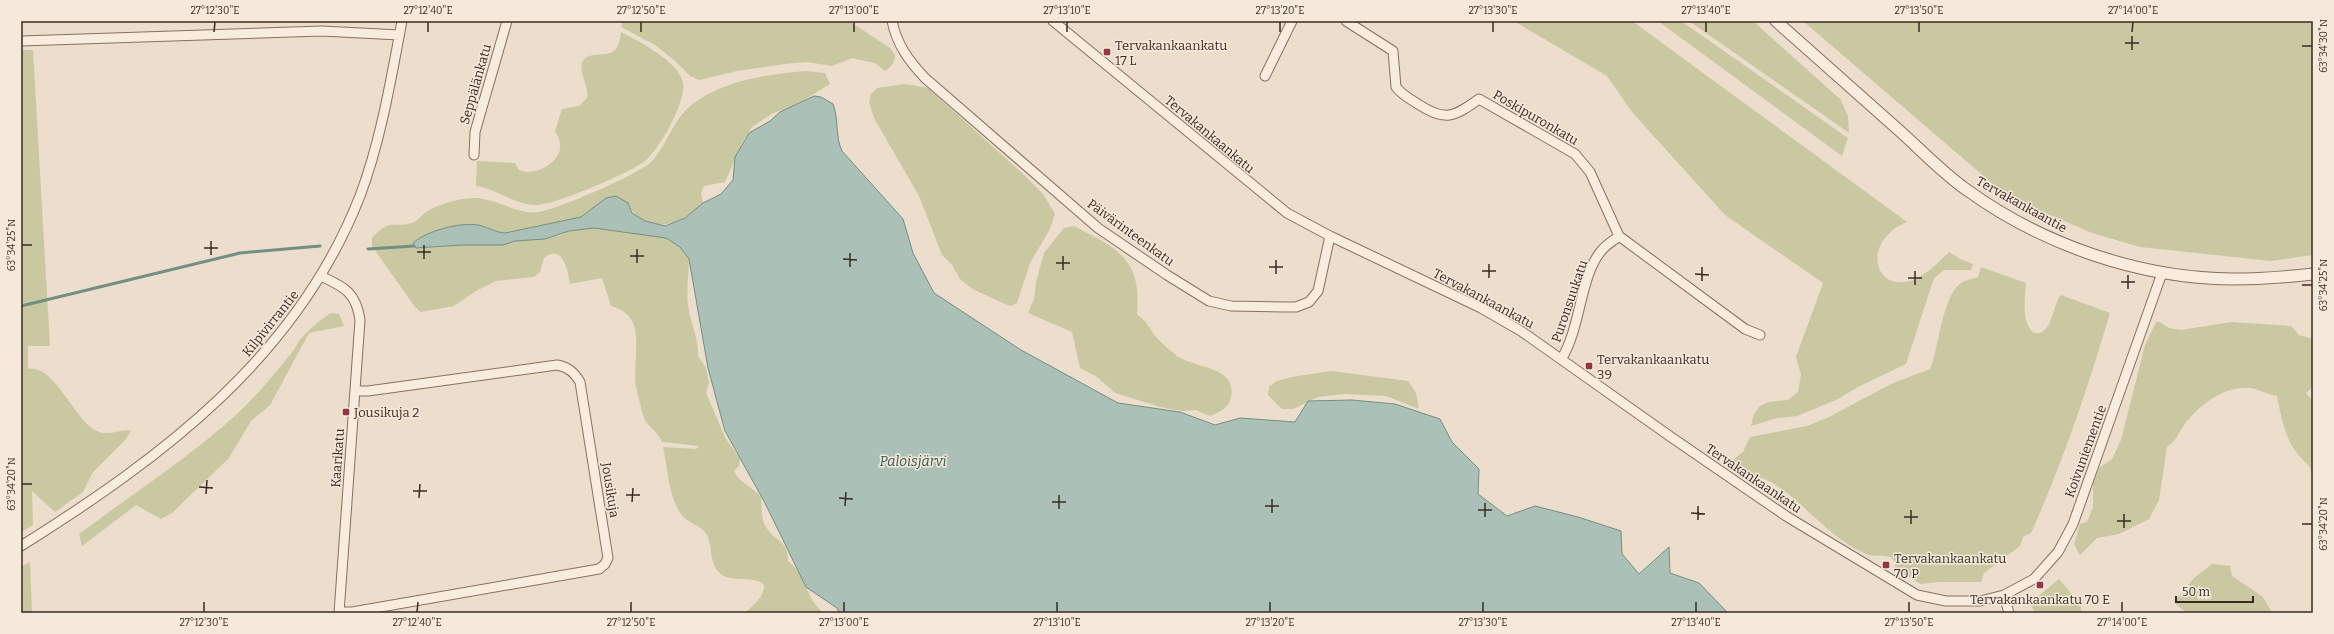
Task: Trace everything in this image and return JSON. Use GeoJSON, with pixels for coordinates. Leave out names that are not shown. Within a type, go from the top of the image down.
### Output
{"type":"FeatureCollection","features":[{"type":"Feature","properties":{"kind":"street","name":"Kilpivirrantie"},"geometry":{"type":"LineString","coordinates":[[21,546],[138,466],[215,404],[273,344],[310,294],[337,247],[360,194],[387,98],[402,21]]}},
{"type":"Feature","properties":{"kind":"street","name":"Seppälänkatu"},"geometry":{"type":"LineString","coordinates":[[474,154],[475,132],[506,21]]}},
{"type":"Feature","properties":{"kind":"street","name":"Päivärinteenkatu"},"geometry":{"type":"LineString","coordinates":[[892,21],[898,41],[908,60],[925,78],[1098,228],[1167,275],[1209,301],[1231,306],[1284,307],[1296,307],[1309,302],[1318,291],[1330,236]]}},
{"type":"Feature","properties":{"kind":"street","name":"Tervakankaankatu"},"geometry":{"type":"LineString","coordinates":[[1053,21],[1265,197],[1287,213],[1330,236],[1481,308],[1521,331],[1562,358],[1670,437],[1786,516],[1917,595],[1946,601],[1980,601],[2004,595]]}},
{"type":"Feature","properties":{"kind":"street"},"geometry":{"type":"LineString","coordinates":[[1264,76],[1292,21]]}},
{"type":"Feature","properties":{"kind":"street","name":"Poskipuronkatu"},"geometry":{"type":"LineString","coordinates":[[1346,21],[1393,51],[1396,88],[1404,96],[1432,113],[1444,116],[1456,114],[1479,99],[1575,154],[1590,172],[1619,236],[1746,329],[1760,335]]}},
{"type":"Feature","properties":{"kind":"street","name":"Tervakankaantie"},"geometry":{"type":"LineString","coordinates":[[1776,21],[1967,190],[2031,228],[2067,245],[2106,259],[2162,273],[2231,279],[2313,274]]}},
{"type":"Feature","properties":{"kind":"street"},"geometry":{"type":"LineString","coordinates":[[21,41],[328,31],[399,35]]}},
{"type":"Feature","properties":{"kind":"street","name":"Puronsuukatu"},"geometry":{"type":"LineString","coordinates":[[1562,358],[1572,336],[1595,262],[1602,250],[1619,236]]}},
{"type":"Feature","properties":{"kind":"street","name":"Koivuniementie"},"geometry":{"type":"LineString","coordinates":[[2004,595],[2034,579],[2058,552],[2073,524],[2162,273]]}},
{"type":"Feature","properties":{"kind":"street","name":"Kaarikatu"},"geometry":{"type":"LineString","coordinates":[[321,276],[345,289],[356,304],[360,330],[339,613]]}},
{"type":"Feature","properties":{"kind":"street","name":"Jousikuja"},"geometry":{"type":"LineString","coordinates":[[339,613],[472,593],[599,569],[605,564],[608,558],[580,382],[574,373],[565,366],[557,365],[368,391],[355,390]]}},
{"type":"Feature","properties":{"kind":"street"},"geometry":{"type":"LineString","coordinates":[[2004,595],[2009,613]]}},
{"type":"Feature","properties":{"kind":"green space"},"geometry":{"type":"Polygon","coordinates":[[[623,21],[849,21],[890,48],[895,55],[895,58],[890,68],[885,71],[875,63],[852,58],[832,66],[807,62],[785,64],[737,71],[699,80],[690,76],[674,60],[655,45],[621,27],[623,21]]]}},
{"type":"Feature","properties":{"kind":"green space"},"geometry":{"type":"Polygon","coordinates":[[[1514,21],[1632,21],[1907,222],[1892,231],[1882,242],[1878,253],[1878,264],[1882,274],[1890,280],[1901,282],[1920,277],[1949,252],[1960,259],[1973,264],[1971,270],[1944,270],[1934,278],[1906,364],[1858,387],[1838,399],[1797,416],[1777,418],[1751,426],[1754,414],[1760,406],[1769,402],[1788,400],[1798,392],[1801,375],[1796,357],[1823,283],[1725,215],[1632,112],[1607,76],[1514,21]]]}},
{"type":"Feature","properties":{"kind":"green space"},"geometry":{"type":"Polygon","coordinates":[[[1658,21],[1681,21],[1848,138],[1842,156],[1658,21]]]}},
{"type":"Feature","properties":{"kind":"green space"},"geometry":{"type":"Polygon","coordinates":[[[1689,21],[1753,21],[1841,100],[1848,116],[1849,133],[1689,21]]]}},
{"type":"Feature","properties":{"kind":"green space"},"geometry":{"type":"Polygon","coordinates":[[[1803,21],[2313,21],[2313,255],[2271,261],[2140,247],[2092,233],[2008,197],[1803,21]]]}},
{"type":"Feature","properties":{"kind":"green space"},"geometry":{"type":"Polygon","coordinates":[[[621,32],[667,60],[680,75],[683,83],[683,91],[680,102],[671,125],[651,155],[637,166],[609,180],[546,204],[528,204],[476,186],[477,161],[515,163],[519,170],[531,172],[544,168],[555,160],[560,146],[559,139],[555,131],[562,109],[579,106],[587,98],[587,89],[581,66],[582,62],[587,57],[593,55],[611,53],[619,43],[621,32]]]}},
{"type":"Feature","properties":{"kind":"green space"},"geometry":{"type":"Polygon","coordinates":[[[21,50],[33,50],[50,346],[28,346],[28,369],[37,369],[46,374],[62,392],[78,414],[93,429],[104,433],[123,430],[131,431],[125,440],[93,472],[83,492],[55,512],[32,491],[33,525],[21,532],[21,50]]]}},
{"type":"Feature","properties":{"kind":"green space"},"geometry":{"type":"Polygon","coordinates":[[[806,71],[825,73],[830,84],[794,106],[773,113],[752,127],[743,141],[725,182],[704,186],[701,193],[703,203],[685,217],[674,222],[653,224],[644,221],[635,214],[628,203],[592,209],[581,217],[505,233],[470,224],[454,226],[417,239],[416,248],[462,245],[503,245],[515,241],[558,236],[569,231],[594,228],[666,238],[680,247],[689,259],[687,298],[697,343],[698,356],[706,368],[709,383],[706,393],[726,439],[740,459],[739,466],[734,471],[739,479],[761,497],[762,515],[765,525],[772,535],[786,548],[788,561],[799,573],[813,601],[824,613],[745,613],[760,597],[764,589],[764,585],[755,580],[731,578],[721,574],[717,570],[713,561],[707,535],[701,528],[687,520],[677,507],[673,499],[669,482],[663,447],[696,449],[699,446],[662,442],[647,423],[640,403],[635,380],[635,330],[631,320],[624,311],[611,306],[602,278],[570,284],[563,260],[556,254],[550,254],[544,258],[540,272],[534,277],[496,281],[476,291],[454,306],[421,312],[415,307],[372,246],[372,238],[388,226],[412,223],[431,209],[456,200],[475,198],[483,199],[531,213],[563,205],[616,182],[652,161],[662,148],[683,113],[702,98],[715,91],[744,80],[806,71]]]}},
{"type":"Feature","properties":{"kind":"green space"},"geometry":{"type":"Polygon","coordinates":[[[905,84],[928,88],[1023,174],[1043,194],[1055,214],[1050,229],[1030,263],[1017,303],[1010,306],[974,290],[960,279],[952,265],[942,255],[919,196],[874,118],[869,102],[871,94],[877,88],[905,84]]]}},
{"type":"Feature","properties":{"kind":"green space"},"geometry":{"type":"Polygon","coordinates":[[[1074,226],[1115,249],[1124,258],[1131,268],[1135,280],[1138,296],[1137,315],[1145,322],[1161,342],[1177,356],[1222,374],[1228,379],[1231,387],[1231,397],[1224,409],[1210,416],[1196,410],[1183,411],[1160,407],[1115,393],[1097,377],[1080,368],[1072,332],[1028,313],[1034,299],[1036,282],[1044,253],[1064,228],[1074,226]]]}},
{"type":"Feature","properties":{"kind":"green space"},"geometry":{"type":"Polygon","coordinates":[[[1981,267],[2026,283],[2025,317],[2030,329],[2034,333],[2040,333],[2049,325],[2061,295],[2110,313],[2074,424],[2054,479],[2031,533],[2023,537],[2020,546],[1984,573],[1981,582],[1938,582],[1921,584],[1895,570],[1895,562],[1891,557],[1869,555],[1852,547],[1828,529],[1784,490],[1767,480],[1742,471],[1729,463],[1743,452],[1750,437],[1807,426],[1827,418],[1893,383],[1930,369],[1950,297],[1956,288],[1963,282],[1978,277],[1981,267]]]}},
{"type":"Feature","properties":{"kind":"green space"},"geometry":{"type":"Polygon","coordinates":[[[331,313],[339,314],[344,326],[309,333],[270,405],[251,421],[229,458],[172,513],[161,519],[136,505],[82,546],[79,534],[180,461],[238,413],[271,378],[306,333],[331,313]]]}},
{"type":"Feature","properties":{"kind":"green space"},"geometry":{"type":"Polygon","coordinates":[[[2156,322],[2160,322],[2169,328],[2181,330],[2232,322],[2291,326],[2299,335],[2313,339],[2313,387],[2306,393],[2313,401],[2313,474],[2307,464],[2296,452],[2289,440],[2277,396],[2251,388],[2233,389],[2224,392],[2207,402],[2193,414],[2174,441],[2167,447],[2159,500],[2149,519],[2119,534],[2097,538],[2080,555],[2074,544],[2080,524],[2087,522],[2093,507],[2093,484],[2099,468],[2112,459],[2121,440],[2145,345],[2156,322]]]}},
{"type":"Feature","properties":{"kind":"green space"},"geometry":{"type":"Polygon","coordinates":[[[1331,371],[1408,381],[1416,393],[1419,409],[1386,396],[1345,394],[1318,397],[1293,409],[1282,409],[1268,395],[1269,387],[1277,381],[1292,377],[1331,371]]]}},
{"type":"Feature","properties":{"kind":"green space"},"geometry":{"type":"Polygon","coordinates":[[[30,562],[32,613],[21,613],[21,567],[30,562]]]}},
{"type":"Feature","properties":{"kind":"green space"},"geometry":{"type":"Polygon","coordinates":[[[2212,564],[2230,566],[2232,576],[2263,597],[2272,613],[2186,613],[2174,602],[2194,578],[2212,564]]]}},
{"type":"Feature","properties":{"kind":"green space"},"geometry":{"type":"Polygon","coordinates":[[[2059,579],[2080,604],[2082,613],[2035,613],[2030,603],[2059,579]]]}},
{"type":"Feature","properties":{"kind":"water","name":"Paloisjärvi"},"geometry":{"type":"Polygon","coordinates":[[[814,96],[821,97],[833,104],[836,116],[838,140],[842,151],[903,219],[913,253],[934,293],[1021,350],[1118,403],[1180,412],[1215,425],[1240,418],[1295,422],[1308,401],[1352,400],[1395,404],[1440,419],[1452,442],[1479,469],[1478,494],[1507,516],[1535,506],[1578,517],[1621,531],[1622,554],[1639,574],[1669,547],[1670,573],[1699,583],[1728,613],[839,613],[837,608],[806,587],[765,503],[725,431],[708,368],[689,259],[680,247],[666,238],[594,228],[569,231],[545,239],[515,241],[503,245],[462,245],[416,248],[413,243],[435,231],[453,226],[471,224],[505,233],[581,217],[606,198],[616,196],[628,203],[632,213],[645,221],[665,226],[685,218],[703,203],[721,194],[733,180],[735,157],[749,133],[770,121],[780,112],[814,96]]]}},
{"type":"Feature","properties":{"kind":"waterway"},"geometry":{"type":"LineString","coordinates":[[21,306],[240,253],[320,246]]}},
{"type":"Feature","properties":{"kind":"waterway"},"geometry":{"type":"LineString","coordinates":[[368,249],[414,246]]}},
{"type":"Feature","properties":{"kind":"place","name":"Tervakankaankatu 17 L"},"geometry":{"type":"Point","coordinates":[1107,52]}},
{"type":"Feature","properties":{"kind":"place","name":"Tervakankaankatu 39"},"geometry":{"type":"Point","coordinates":[1589,366]}},
{"type":"Feature","properties":{"kind":"place","name":"Jousikuja 2"},"geometry":{"type":"Point","coordinates":[346,412]}},
{"type":"Feature","properties":{"kind":"place","name":"Tervakankaankatu 70 P"},"geometry":{"type":"Point","coordinates":[1886,565]}},
{"type":"Feature","properties":{"kind":"place","name":"Tervakankaankatu 70 E"},"geometry":{"type":"Point","coordinates":[2040,585]}}]}
